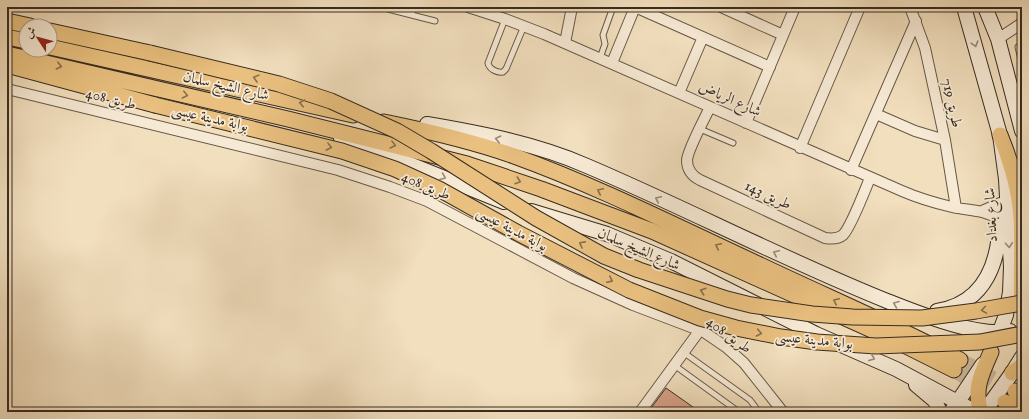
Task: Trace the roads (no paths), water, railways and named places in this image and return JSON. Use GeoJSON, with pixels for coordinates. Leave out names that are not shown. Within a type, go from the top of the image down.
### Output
{"type":"FeatureCollection","features":[{"type":"Feature","properties":{"kind":"main road","name":"شارع بغداد"},"geometry":{"type":"LineString","coordinates":[[964,7],[1000,135],[1006,179],[1011,267],[1010,292],[1006,315],[1000,333],[990,352]]}},
{"type":"Feature","properties":{"kind":"main road"},"geometry":{"type":"LineString","coordinates":[[985,7],[998,39],[1019,109],[1022,131]]}},
{"type":"Feature","properties":{"kind":"main road"},"geometry":{"type":"LineString","coordinates":[[7,21],[18,23]]}},
{"type":"Feature","properties":{"kind":"main road","name":"بوابة مدينة عيسى"},"geometry":{"type":"LineString","coordinates":[[58,32],[279,84],[331,101],[397,131],[536,218],[604,256],[639,270],[727,299],[751,305],[812,314],[860,317],[922,318],[1022,303]]}},
{"type":"Feature","properties":{"kind":"main road"},"geometry":{"type":"LineString","coordinates":[[7,37],[18,39]]}},
{"type":"Feature","properties":{"kind":"main road","name":"شارع الشيخ سلمان"},"geometry":{"type":"LineString","coordinates":[[7,54],[288,119],[468,164],[541,189],[652,231],[894,340],[957,365],[901,330],[571,178],[513,156],[480,145],[402,126],[58,49]]}},
{"type":"Feature","properties":{"kind":"main road","name":"بوابة مدينة عيسى"},"geometry":{"type":"LineString","coordinates":[[7,65],[155,105],[342,151],[396,170],[439,189],[518,233],[628,290],[700,318],[736,328],[781,337],[817,342],[876,346],[980,342],[1022,334]]}},
{"type":"Feature","properties":{"kind":"main road","name":"شارع الشيخ سلمان"},"geometry":{"type":"LineString","coordinates":[[288,119],[407,163],[521,208],[622,240],[696,273],[816,334],[896,369],[971,409]]}},
{"type":"Feature","properties":{"kind":"main road","name":"شارع الشيخ سلمان"},"geometry":{"type":"LineString","coordinates":[[402,126],[424,124],[524,145],[568,158],[817,272],[912,311],[968,328],[1000,333],[1022,328]]}},
{"type":"Feature","properties":{"kind":"main road"},"geometry":{"type":"LineString","coordinates":[[912,311],[930,313],[945,310],[962,303],[972,297],[979,290],[992,268],[999,236],[1000,220],[1000,135]]}},
{"type":"Feature","properties":{"kind":"main road"},"geometry":{"type":"LineString","coordinates":[[1000,135],[1012,168],[1019,198],[1022,242],[1022,306]]}},
{"type":"Feature","properties":{"kind":"main road"},"geometry":{"type":"LineString","coordinates":[[971,409],[977,396],[979,383],[990,352]]}},
{"type":"Feature","properties":{"kind":"main road"},"geometry":{"type":"LineString","coordinates":[[1009,397],[1022,357]]}},
{"type":"Feature","properties":{"kind":"main road"},"geometry":{"type":"LineString","coordinates":[[896,369],[930,397],[938,406],[940,412]]}},
{"type":"Feature","properties":{"kind":"main road"},"geometry":{"type":"LineString","coordinates":[[971,409],[1009,397]]}},
{"type":"Feature","properties":{"kind":"main road"},"geometry":{"type":"LineString","coordinates":[[1009,397],[1021,412]]}},
{"type":"Feature","properties":{"kind":"street","name":"شارع الرياض"},"geometry":{"type":"LineString","coordinates":[[468,7],[524,25],[800,148],[919,198],[956,208],[982,211],[1000,220]]}},
{"type":"Feature","properties":{"kind":"street"},"geometry":{"type":"LineString","coordinates":[[564,43],[572,7]]}},
{"type":"Feature","properties":{"kind":"street"},"geometry":{"type":"LineString","coordinates":[[612,63],[635,7],[770,67]]}},
{"type":"Feature","properties":{"kind":"street"},"geometry":{"type":"LineString","coordinates":[[721,7],[783,35]]}},
{"type":"Feature","properties":{"kind":"street"},"geometry":{"type":"LineString","coordinates":[[746,123],[795,7]]}},
{"type":"Feature","properties":{"kind":"street"},"geometry":{"type":"LineString","coordinates":[[800,148],[860,7]]}},
{"type":"Feature","properties":{"kind":"street","name":"طريق 719"},"geometry":{"type":"LineString","coordinates":[[910,7],[925,48],[945,140],[956,208]]}},
{"type":"Feature","properties":{"kind":"street"},"geometry":{"type":"LineString","coordinates":[[851,170],[916,21]]}},
{"type":"Feature","properties":{"kind":"street"},"geometry":{"type":"LineString","coordinates":[[998,39],[1022,23]]}},
{"type":"Feature","properties":{"kind":"street"},"geometry":{"type":"LineString","coordinates":[[679,93],[703,37]]}},
{"type":"Feature","properties":{"kind":"street","name":"طريق 408"},"geometry":{"type":"LineString","coordinates":[[7,89],[338,170],[390,187],[440,208],[549,266],[598,289],[633,305],[700,330],[726,347],[744,363],[783,412]]}},
{"type":"Feature","properties":{"kind":"street","name":"طريق 143"},"geometry":{"type":"LineString","coordinates":[[710,107],[688,158],[689,169],[693,176],[825,238],[835,239],[843,235],[870,178]]}},
{"type":"Feature","properties":{"kind":"street"},"geometry":{"type":"LineString","coordinates":[[876,114],[915,131],[945,140]]}},
{"type":"Feature","properties":{"kind":"street"},"geometry":{"type":"LineString","coordinates":[[982,211],[1000,203]]}},
{"type":"Feature","properties":{"kind":"street"},"geometry":{"type":"LineString","coordinates":[[640,412],[700,330]]}},
{"type":"Feature","properties":{"kind":"lane"},"geometry":{"type":"LineString","coordinates":[[412,14],[413,7]]}},
{"type":"Feature","properties":{"kind":"lane"},"geometry":{"type":"LineString","coordinates":[[600,58],[605,44],[603,35],[613,7]]}},
{"type":"Feature","properties":{"kind":"lane"},"geometry":{"type":"LineString","coordinates":[[388,9],[435,21]]}},
{"type":"Feature","properties":{"kind":"lane"},"geometry":{"type":"LineString","coordinates":[[505,19],[488,63],[490,68],[499,73],[505,71],[524,25]]}},
{"type":"Feature","properties":{"kind":"lane"},"geometry":{"type":"LineString","coordinates":[[1018,47],[1022,64]]}},
{"type":"Feature","properties":{"kind":"lane"},"geometry":{"type":"LineString","coordinates":[[700,128],[733,143]]}},
{"type":"Feature","properties":{"kind":"lane"},"geometry":{"type":"LineString","coordinates":[[683,352],[750,400],[758,412]]}},
{"type":"Feature","properties":{"kind":"lane"},"geometry":{"type":"LineString","coordinates":[[674,365],[739,412]]}},
{"type":"Feature","properties":{"kind":"tunnel"},"geometry":{"type":"LineString","coordinates":[[960,360],[1015,391]]}},
{"type":"Feature","properties":{"kind":"tunnel"},"geometry":{"type":"LineString","coordinates":[[954,370],[1005,402]]}}]}
